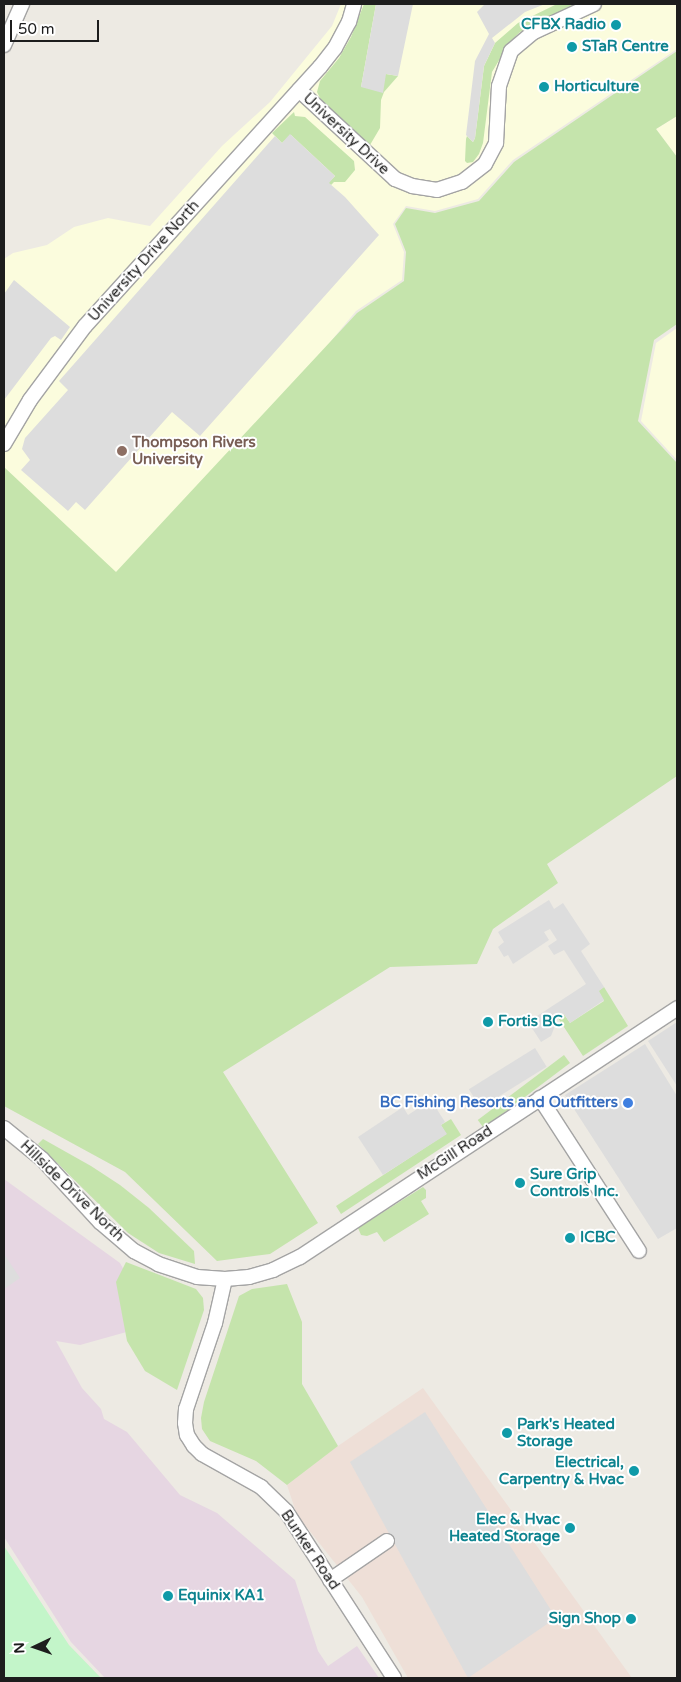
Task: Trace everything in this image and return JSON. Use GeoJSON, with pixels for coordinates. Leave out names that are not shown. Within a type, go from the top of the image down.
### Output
{"type":"FeatureCollection","features":[{"type":"Feature","properties":{"kind":"street"},"geometry":{"type":"LineString","coordinates":[[4,44],[22,4]]}},
{"type":"Feature","properties":{"kind":"street","name":"University Drive"},"geometry":{"type":"LineString","coordinates":[[354,4],[349,22],[335,48],[298,90],[395,179],[412,186],[437,190],[462,182],[485,164],[496,143],[499,86],[511,51],[534,32],[594,4]]}},
{"type":"Feature","properties":{"kind":"street","name":"University Drive North"},"geometry":{"type":"LineString","coordinates":[[4,444],[39,388],[85,326],[298,90]]}},
{"type":"Feature","properties":{"kind":"street","name":"McGill Road"},"geometry":{"type":"LineString","coordinates":[[225,1280],[261,1274],[292,1261],[677,1008]]}},
{"type":"Feature","properties":{"kind":"street"},"geometry":{"type":"LineString","coordinates":[[540,1098],[639,1251]]}},
{"type":"Feature","properties":{"kind":"street","name":"Hillside Drive North"},"geometry":{"type":"LineString","coordinates":[[4,1128],[42,1159],[94,1215],[132,1249],[158,1264],[184,1274],[225,1280]]}},
{"type":"Feature","properties":{"kind":"street","name":"Bunker Road"},"geometry":{"type":"LineString","coordinates":[[225,1280],[215,1324],[186,1410],[186,1432],[194,1446],[202,1454],[253,1482],[278,1502],[293,1522],[394,1678]]}},
{"type":"Feature","properties":{"kind":"street"},"geometry":{"type":"LineString","coordinates":[[330,1580],[387,1541]]}},
{"type":"Feature","properties":{"kind":"shaded area","name":"Thompson Rivers University"},"geometry":{"type":"Polygon","coordinates":[[[341,4],[677,4],[677,49],[513,160],[478,199],[435,211],[406,206],[393,224],[404,252],[402,280],[356,311],[123,591],[4,720],[4,259],[13,253],[47,245],[74,227],[108,218],[150,226],[222,146],[270,102],[332,26],[341,4]]]}},
{"type":"Feature","properties":{"kind":"shaded area"},"geometry":{"type":"Polygon","coordinates":[[[376,4],[413,4],[398,76],[386,74],[383,93],[361,87],[376,4]]]}},
{"type":"Feature","properties":{"kind":"shaded area"},"geometry":{"type":"Polygon","coordinates":[[[485,4],[545,4],[525,12],[492,38],[495,43],[484,66],[473,142],[466,135],[475,61],[489,34],[477,12],[485,4]]]}},
{"type":"Feature","properties":{"kind":"shaded area"},"geometry":{"type":"Polygon","coordinates":[[[677,116],[677,157],[656,129],[677,116]]]}},
{"type":"Feature","properties":{"kind":"shaded area"},"geometry":{"type":"Polygon","coordinates":[[[290,134],[335,176],[329,183],[345,197],[379,235],[200,436],[172,412],[85,510],[76,502],[68,511],[21,470],[30,460],[22,449],[25,438],[68,390],[59,381],[275,136],[282,143],[290,134]]]}},
{"type":"Feature","properties":{"kind":"shaded area"},"geometry":{"type":"Polygon","coordinates":[[[14,280],[70,327],[61,340],[55,336],[51,338],[4,400],[4,294],[14,280]]]}},
{"type":"Feature","properties":{"kind":"shaded area"},"geometry":{"type":"Polygon","coordinates":[[[677,328],[677,460],[641,421],[656,343],[677,328]]]}},
{"type":"Feature","properties":{"kind":"shaded area"},"geometry":{"type":"Polygon","coordinates":[[[549,900],[554,909],[563,903],[590,944],[581,951],[604,987],[599,991],[604,1000],[570,1023],[564,1014],[558,1018],[551,1036],[541,1042],[528,1022],[586,984],[564,950],[554,955],[548,946],[557,940],[550,929],[544,932],[549,940],[513,964],[508,955],[504,957],[498,947],[504,942],[498,932],[549,900]]]}},
{"type":"Feature","properties":{"kind":"shaded area"},"geometry":{"type":"Polygon","coordinates":[[[677,1022],[677,1086],[648,1041],[677,1022]]]}},
{"type":"Feature","properties":{"kind":"shaded area"},"geometry":{"type":"Polygon","coordinates":[[[645,1044],[677,1096],[677,1228],[658,1239],[565,1095],[645,1044]]]}},
{"type":"Feature","properties":{"kind":"shaded area"},"geometry":{"type":"Polygon","coordinates":[[[535,1048],[547,1067],[481,1108],[469,1089],[535,1048]]]}},
{"type":"Feature","properties":{"kind":"shaded area"},"geometry":{"type":"Polygon","coordinates":[[[431,1100],[445,1122],[441,1125],[447,1134],[383,1175],[358,1137],[403,1107],[408,1115],[431,1100]]]}},
{"type":"Feature","properties":{"kind":"shaded area"},"geometry":{"type":"Polygon","coordinates":[[[4,1179],[120,1263],[132,1284],[130,1331],[80,1345],[56,1341],[82,1388],[101,1409],[104,1419],[127,1432],[180,1495],[217,1513],[295,1580],[318,1651],[328,1666],[357,1646],[379,1678],[105,1678],[71,1642],[4,1537],[4,1179]]]}},
{"type":"Feature","properties":{"kind":"shaded area"},"geometry":{"type":"Polygon","coordinates":[[[4,1254],[20,1278],[4,1289],[4,1254]]]}},
{"type":"Feature","properties":{"kind":"shaded area"},"geometry":{"type":"Polygon","coordinates":[[[423,1388],[632,1678],[408,1678],[362,1597],[297,1515],[287,1485],[335,1448],[423,1388]]]}},
{"type":"Feature","properties":{"kind":"shaded area"},"geometry":{"type":"Polygon","coordinates":[[[425,1412],[556,1618],[468,1678],[350,1462],[425,1412]]]}},
{"type":"Feature","properties":{"kind":"green space"},"geometry":{"type":"Polygon","coordinates":[[[364,4],[376,4],[361,87],[386,74],[398,76],[384,92],[381,100],[380,128],[370,145],[321,100],[317,92],[320,81],[339,58],[351,37],[364,4]]]}},
{"type":"Feature","properties":{"kind":"green space"},"geometry":{"type":"Polygon","coordinates":[[[557,4],[574,4],[520,32],[510,42],[492,72],[483,143],[479,154],[473,162],[467,163],[465,161],[466,139],[467,136],[473,142],[475,138],[484,66],[495,43],[518,23],[557,4]]]}},
{"type":"Feature","properties":{"kind":"green space"},"geometry":{"type":"Polygon","coordinates":[[[677,51],[677,116],[656,129],[677,157],[677,324],[654,340],[638,421],[677,463],[677,776],[547,864],[558,883],[493,929],[477,964],[390,967],[223,1072],[318,1223],[270,1254],[217,1261],[125,1172],[4,1106],[4,467],[116,572],[357,313],[404,281],[406,252],[395,224],[406,208],[435,213],[479,201],[514,162],[677,51]]]}},
{"type":"Feature","properties":{"kind":"green space"},"geometry":{"type":"Polygon","coordinates":[[[294,112],[295,116],[305,117],[354,161],[355,170],[345,182],[334,182],[331,185],[328,183],[335,176],[291,135],[282,143],[272,133],[294,112]]]}},
{"type":"Feature","properties":{"kind":"green space"},"geometry":{"type":"Polygon","coordinates":[[[604,987],[628,1026],[583,1056],[558,1018],[564,1014],[570,1023],[604,1001],[598,991],[604,987]]]}},
{"type":"Feature","properties":{"kind":"green space"},"geometry":{"type":"Polygon","coordinates":[[[564,1055],[570,1063],[484,1128],[478,1120],[564,1055]]]}},
{"type":"Feature","properties":{"kind":"green space"},"geometry":{"type":"Polygon","coordinates":[[[451,1119],[461,1135],[341,1214],[336,1206],[446,1134],[441,1125],[451,1119]]]}},
{"type":"Feature","properties":{"kind":"green space"},"geometry":{"type":"Polygon","coordinates":[[[43,1139],[91,1166],[120,1185],[149,1208],[194,1251],[195,1264],[159,1253],[128,1233],[38,1144],[43,1139]]]}},
{"type":"Feature","properties":{"kind":"green space"},"geometry":{"type":"Polygon","coordinates":[[[423,1187],[426,1190],[426,1198],[421,1201],[429,1214],[384,1242],[377,1232],[367,1236],[361,1235],[358,1228],[423,1187]]]}},
{"type":"Feature","properties":{"kind":"green space"},"geometry":{"type":"Polygon","coordinates":[[[126,1262],[196,1289],[203,1298],[204,1310],[177,1390],[145,1371],[127,1341],[116,1282],[126,1262]]]}},
{"type":"Feature","properties":{"kind":"green space"},"geometry":{"type":"Polygon","coordinates":[[[287,1284],[302,1322],[302,1384],[338,1446],[287,1485],[256,1461],[210,1441],[202,1429],[201,1418],[204,1402],[239,1296],[252,1289],[287,1284]]]}},
{"type":"Feature","properties":{"kind":"green space"},"geometry":{"type":"Polygon","coordinates":[[[4,1546],[69,1645],[101,1678],[4,1678],[4,1546]]]}},
{"type":"Feature","properties":{"kind":"place","name":"CFBX Radio"},"geometry":{"type":"Point","coordinates":[616,25]}},
{"type":"Feature","properties":{"kind":"place","name":"STaR Centre"},"geometry":{"type":"Point","coordinates":[572,47]}},
{"type":"Feature","properties":{"kind":"place","name":"Horticulture"},"geometry":{"type":"Point","coordinates":[544,87]}},
{"type":"Feature","properties":{"kind":"place","name":"Thompson Rivers University"},"geometry":{"type":"Point","coordinates":[122,451]}},
{"type":"Feature","properties":{"kind":"place","name":"Fortis BC"},"geometry":{"type":"Point","coordinates":[488,1022]}},
{"type":"Feature","properties":{"kind":"place","name":"BC Fishing Resorts and Outfitters"},"geometry":{"type":"Point","coordinates":[628,1103]}},
{"type":"Feature","properties":{"kind":"place","name":"Sure Grip Controls Inc."},"geometry":{"type":"Point","coordinates":[520,1183]}},
{"type":"Feature","properties":{"kind":"place","name":"ICBC"},"geometry":{"type":"Point","coordinates":[570,1238]}},
{"type":"Feature","properties":{"kind":"place","name":"Park's Heated Storage"},"geometry":{"type":"Point","coordinates":[507,1433]}},
{"type":"Feature","properties":{"kind":"place","name":"Electrical, Carpentry & Hvac"},"geometry":{"type":"Point","coordinates":[634,1471]}},
{"type":"Feature","properties":{"kind":"place","name":"Elec & Hvac Heated Storage"},"geometry":{"type":"Point","coordinates":[570,1528]}},
{"type":"Feature","properties":{"kind":"place","name":"Equinix KA1"},"geometry":{"type":"Point","coordinates":[168,1596]}},
{"type":"Feature","properties":{"kind":"place","name":"Sign Shop"},"geometry":{"type":"Point","coordinates":[631,1619]}}]}
